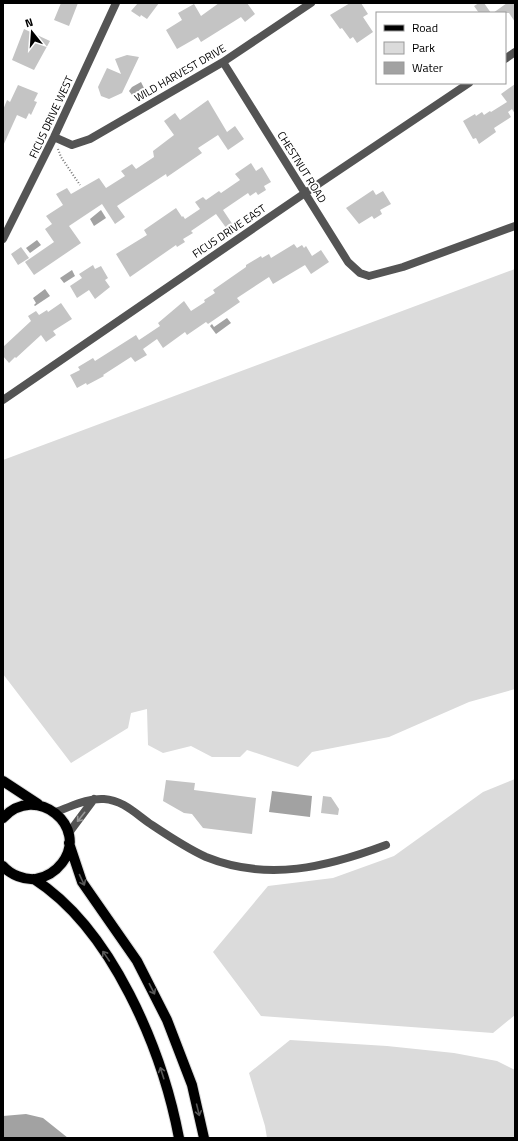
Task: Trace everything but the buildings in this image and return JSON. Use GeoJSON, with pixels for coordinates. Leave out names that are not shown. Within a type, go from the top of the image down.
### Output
{"type":"FeatureCollection","features":[{"type":"Feature","properties":{"kind":"main road"},"geometry":{"type":"LineString","coordinates":[[3,781],[38,805],[54,812],[63,822],[82,882],[137,961],[167,1020],[192,1085],[204,1138]]}},
{"type":"Feature","properties":{"kind":"main road"},"geometry":{"type":"LineString","coordinates":[[3,818],[14,808],[38,805]]}},
{"type":"Feature","properties":{"kind":"main road"},"geometry":{"type":"LineString","coordinates":[[3,866],[14,875],[34,879],[43,878],[58,868],[64,861],[69,839]]}},
{"type":"Feature","properties":{"kind":"main road"},"geometry":{"type":"LineString","coordinates":[[34,879],[54,893],[74,913],[99,946],[120,978],[154,1048],[170,1100],[179,1138]]}},
{"type":"Feature","properties":{"kind":"street","name":"FICUS DRIVE WEST"},"geometry":{"type":"LineString","coordinates":[[3,239],[54,137],[116,3]]}},
{"type":"Feature","properties":{"kind":"street","name":"WILD HARVEST DRIVE"},"geometry":{"type":"LineString","coordinates":[[54,137],[72,145],[90,139],[223,62],[311,3]]}},
{"type":"Feature","properties":{"kind":"street"},"geometry":{"type":"LineString","coordinates":[[506,58],[515,52]]}},
{"type":"Feature","properties":{"kind":"street","name":"CHESTNUT ROAD"},"geometry":{"type":"LineString","coordinates":[[223,62],[348,262],[360,273],[369,276],[403,267],[515,226]]}},
{"type":"Feature","properties":{"kind":"street","name":"FICUS DRIVE EAST"},"geometry":{"type":"LineString","coordinates":[[3,400],[305,193],[468,84]]}},
{"type":"Feature","properties":{"kind":"street"},"geometry":{"type":"LineString","coordinates":[[54,812],[78,803],[94,799],[105,799],[126,806],[177,841],[206,856],[237,866],[287,870],[310,868],[345,860],[386,845]]}},
{"type":"Feature","properties":{"kind":"street"},"geometry":{"type":"LineString","coordinates":[[69,839],[94,799]]}},
{"type":"Feature","properties":{"kind":"path"},"geometry":{"type":"LineString","coordinates":[[54,137],[61,157],[80,185]]}},
{"type":"Feature","properties":{"kind":"green space"},"geometry":{"type":"Polygon","coordinates":[[[515,269],[515,689],[469,702],[389,737],[312,752],[298,767],[247,750],[240,757],[212,757],[191,746],[163,753],[148,745],[147,709],[131,713],[128,728],[71,763],[3,674],[3,460],[515,269]]]}},
{"type":"Feature","properties":{"kind":"green space"},"geometry":{"type":"Polygon","coordinates":[[[515,779],[515,1015],[493,1033],[261,1016],[213,952],[268,886],[333,878],[394,856],[483,792],[515,779]]]}},
{"type":"Feature","properties":{"kind":"green space"},"geometry":{"type":"Polygon","coordinates":[[[290,1040],[387,1046],[454,1053],[497,1061],[515,1070],[515,1138],[267,1138],[265,1126],[249,1073],[290,1040]]]}},
{"type":"Feature","properties":{"kind":"water"},"geometry":{"type":"Polygon","coordinates":[[[141,82],[144,88],[132,95],[129,91],[132,87],[141,82]]]}},
{"type":"Feature","properties":{"kind":"water"},"geometry":{"type":"Polygon","coordinates":[[[101,210],[106,218],[94,226],[90,219],[101,210]]]}},
{"type":"Feature","properties":{"kind":"water"},"geometry":{"type":"Polygon","coordinates":[[[37,240],[41,245],[30,253],[26,248],[37,240]]]}},
{"type":"Feature","properties":{"kind":"water"},"geometry":{"type":"Polygon","coordinates":[[[72,270],[75,276],[64,283],[60,278],[72,270]]]}},
{"type":"Feature","properties":{"kind":"water"},"geometry":{"type":"Polygon","coordinates":[[[45,289],[50,296],[35,306],[34,305],[36,303],[33,298],[45,289]]]}},
{"type":"Feature","properties":{"kind":"water"},"geometry":{"type":"Polygon","coordinates":[[[227,318],[231,323],[216,334],[210,326],[212,324],[214,327],[227,318]]]}},
{"type":"Feature","properties":{"kind":"water"},"geometry":{"type":"Polygon","coordinates":[[[272,791],[312,796],[310,817],[269,812],[272,791]]]}},
{"type":"Feature","properties":{"kind":"water"},"geometry":{"type":"Polygon","coordinates":[[[26,1114],[43,1118],[68,1138],[3,1138],[3,1116],[26,1114]]]}}]}
